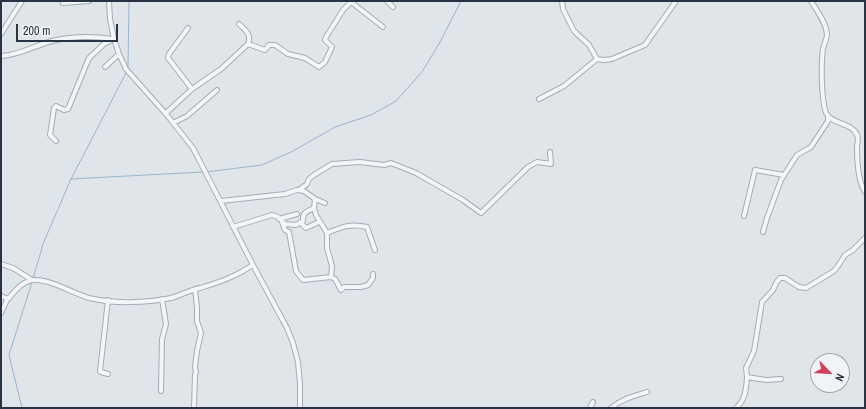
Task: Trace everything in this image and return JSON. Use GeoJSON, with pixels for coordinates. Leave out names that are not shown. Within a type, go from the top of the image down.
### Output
{"type":"FeatureCollection","features":[{"type":"Feature","properties":{"kind":"street"},"geometry":{"type":"LineString","coordinates":[[1,34],[22,1]]}},
{"type":"Feature","properties":{"kind":"street"},"geometry":{"type":"LineString","coordinates":[[62,3],[89,1]]}},
{"type":"Feature","properties":{"kind":"street"},"geometry":{"type":"LineString","coordinates":[[109,1],[110,19],[114,39],[126,69],[166,113],[193,148],[287,328],[293,343],[300,373],[300,408]]}},
{"type":"Feature","properties":{"kind":"street"},"geometry":{"type":"LineString","coordinates":[[387,1],[393,7]]}},
{"type":"Feature","properties":{"kind":"street"},"geometry":{"type":"LineString","coordinates":[[562,1],[563,9],[574,30],[589,45],[597,59]]}},
{"type":"Feature","properties":{"kind":"street"},"geometry":{"type":"LineString","coordinates":[[539,99],[564,86],[597,59],[612,59],[625,55],[645,45],[676,1]]}},
{"type":"Feature","properties":{"kind":"street"},"geometry":{"type":"LineString","coordinates":[[763,232],[784,175],[797,155],[811,147],[828,121],[823,102],[822,89],[823,49],[827,35],[822,20],[811,1]]}},
{"type":"Feature","properties":{"kind":"street"},"geometry":{"type":"LineString","coordinates":[[248,44],[265,50],[269,45],[275,45],[288,54],[305,58],[319,67],[325,62],[332,47],[325,40],[326,37],[340,14],[351,2],[383,26]]}},
{"type":"Feature","properties":{"kind":"street"},"geometry":{"type":"LineString","coordinates":[[166,113],[192,89],[221,69],[248,44],[250,39],[249,34],[239,24]]}},
{"type":"Feature","properties":{"kind":"street"},"geometry":{"type":"LineString","coordinates":[[188,28],[169,54],[168,58],[192,89]]}},
{"type":"Feature","properties":{"kind":"street"},"geometry":{"type":"LineString","coordinates":[[1,56],[23,53],[51,41],[80,36],[96,36],[114,39]]}},
{"type":"Feature","properties":{"kind":"street"},"geometry":{"type":"LineString","coordinates":[[56,141],[50,135],[54,108],[56,106],[64,110],[68,109],[90,58],[104,44],[114,39]]}},
{"type":"Feature","properties":{"kind":"street"},"geometry":{"type":"LineString","coordinates":[[105,67],[119,54]]}},
{"type":"Feature","properties":{"kind":"street"},"geometry":{"type":"LineString","coordinates":[[173,123],[187,116],[217,90]]}},
{"type":"Feature","properties":{"kind":"street"},"geometry":{"type":"LineString","coordinates":[[828,117],[846,126],[857,134],[860,173],[862,186],[865,192]]}},
{"type":"Feature","properties":{"kind":"street"},"geometry":{"type":"LineString","coordinates":[[221,202],[285,194],[299,190],[307,184],[309,179],[314,175],[332,164],[360,162],[384,165],[391,162],[416,173],[463,200],[481,214],[528,167],[537,162],[551,164],[550,152]]}},
{"type":"Feature","properties":{"kind":"street"},"geometry":{"type":"LineString","coordinates":[[744,216],[755,170],[784,175]]}},
{"type":"Feature","properties":{"kind":"street"},"geometry":{"type":"LineString","coordinates":[[299,190],[325,203]]}},
{"type":"Feature","properties":{"kind":"street"},"geometry":{"type":"LineString","coordinates":[[315,199],[314,208],[319,222],[327,233],[327,248],[332,266],[331,277]]}},
{"type":"Feature","properties":{"kind":"street"},"geometry":{"type":"LineString","coordinates":[[282,222],[296,225],[301,223],[305,212],[314,208]]}},
{"type":"Feature","properties":{"kind":"street"},"geometry":{"type":"LineString","coordinates":[[279,218],[297,214]]}},
{"type":"Feature","properties":{"kind":"street"},"geometry":{"type":"LineString","coordinates":[[233,227],[267,216],[276,216],[279,218],[285,230],[289,232],[296,271],[303,280],[331,277],[335,279],[342,290],[344,287],[361,287],[368,285],[373,278],[373,274]]}},
{"type":"Feature","properties":{"kind":"street"},"geometry":{"type":"LineString","coordinates":[[301,223],[306,228],[319,222]]}},
{"type":"Feature","properties":{"kind":"street"},"geometry":{"type":"LineString","coordinates":[[327,233],[356,224],[367,227],[375,250]]}},
{"type":"Feature","properties":{"kind":"street"},"geometry":{"type":"LineString","coordinates":[[736,408],[746,392],[746,368],[754,351],[762,302],[773,290],[776,283],[780,278],[785,278],[799,287],[806,288],[834,271],[845,255],[853,250],[865,238]]}},
{"type":"Feature","properties":{"kind":"street"},"geometry":{"type":"LineString","coordinates":[[1,264],[13,268],[32,280]]}},
{"type":"Feature","properties":{"kind":"street"},"geometry":{"type":"LineString","coordinates":[[1,313],[7,300],[22,284],[32,280],[44,280],[90,298],[138,302],[172,298],[195,289],[227,280],[253,265]]}},
{"type":"Feature","properties":{"kind":"street"},"geometry":{"type":"LineString","coordinates":[[194,408],[194,375],[196,372],[195,367],[200,333],[197,321],[195,289]]}},
{"type":"Feature","properties":{"kind":"street"},"geometry":{"type":"LineString","coordinates":[[1,296],[7,300]]}},
{"type":"Feature","properties":{"kind":"street"},"geometry":{"type":"LineString","coordinates":[[161,391],[162,339],[166,324],[162,299]]}},
{"type":"Feature","properties":{"kind":"street"},"geometry":{"type":"LineString","coordinates":[[108,300],[100,371],[108,374]]}},
{"type":"Feature","properties":{"kind":"street"},"geometry":{"type":"LineString","coordinates":[[747,377],[766,380],[781,379]]}},
{"type":"Feature","properties":{"kind":"street"},"geometry":{"type":"LineString","coordinates":[[611,408],[631,396],[647,392]]}},
{"type":"Feature","properties":{"kind":"street"},"geometry":{"type":"LineString","coordinates":[[590,408],[593,402]]}},
{"type":"Feature","properties":{"kind":"waterway"},"geometry":{"type":"LineString","coordinates":[[128,67],[129,1]]}},
{"type":"Feature","properties":{"kind":"waterway"},"geometry":{"type":"LineString","coordinates":[[206,172],[262,165],[293,151],[335,127],[371,115],[396,101],[422,72],[440,42],[461,1]]}},
{"type":"Feature","properties":{"kind":"waterway"},"geometry":{"type":"LineString","coordinates":[[33,279],[43,244],[71,179],[126,73]]}},
{"type":"Feature","properties":{"kind":"waterway"},"geometry":{"type":"LineString","coordinates":[[71,179],[203,172]]}},
{"type":"Feature","properties":{"kind":"waterway"},"geometry":{"type":"LineString","coordinates":[[22,408],[9,355],[32,282]]}}]}
